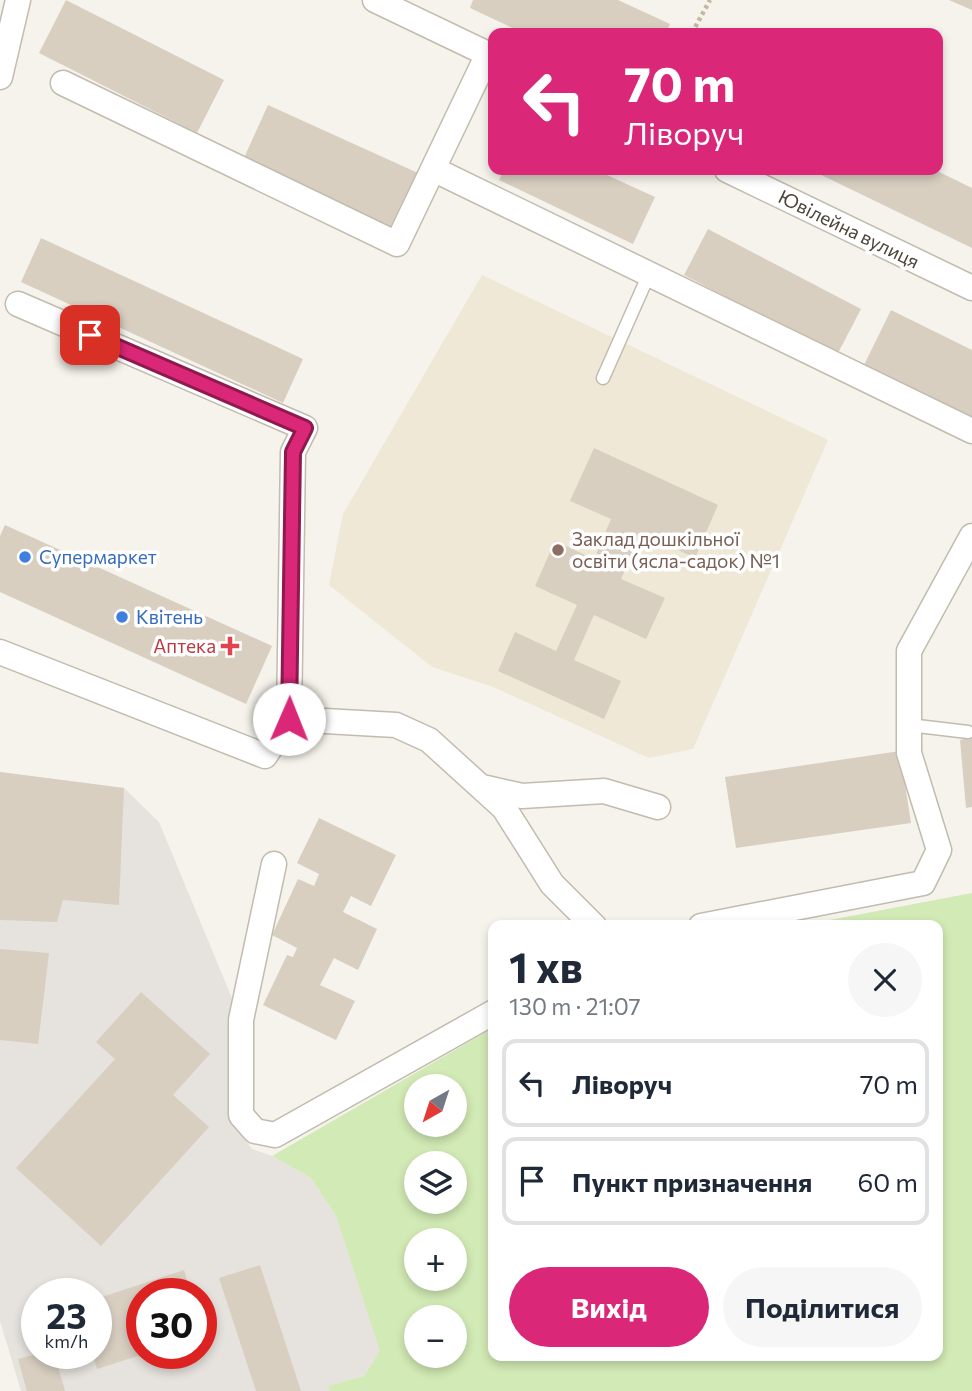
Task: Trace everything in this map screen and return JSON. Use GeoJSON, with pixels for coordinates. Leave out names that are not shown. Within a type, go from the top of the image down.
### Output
{"type":"FeatureCollection","features":[{"type":"Feature","properties":{"kind":"street"},"geometry":{"type":"LineString","coordinates":[[0,77],[18,0]]}},
{"type":"Feature","properties":{"kind":"street"},"geometry":{"type":"LineString","coordinates":[[375,0],[488,55]]}},
{"type":"Feature","properties":{"kind":"street"},"geometry":{"type":"LineString","coordinates":[[63,83],[397,244],[488,62]]}},
{"type":"Feature","properties":{"kind":"street"},"geometry":{"type":"LineString","coordinates":[[433,169],[972,431]]}},
{"type":"Feature","properties":{"kind":"street","name":"Ювілейна вулиця"},"geometry":{"type":"LineString","coordinates":[[737,175],[972,288]]}},
{"type":"Feature","properties":{"kind":"street"},"geometry":{"type":"LineString","coordinates":[[0,652],[265,756],[289,719],[293,452],[305,428],[18,304]]}},
{"type":"Feature","properties":{"kind":"street"},"geometry":{"type":"LineString","coordinates":[[732,920],[923,883],[939,850],[909,753],[909,651],[972,536]]}},
{"type":"Feature","properties":{"kind":"street"},"geometry":{"type":"LineString","coordinates":[[289,719],[396,725],[429,740],[504,808],[552,884],[588,920]]}},
{"type":"Feature","properties":{"kind":"street"},"geometry":{"type":"LineString","coordinates":[[481,787],[522,796],[604,791],[658,807]]}},
{"type":"Feature","properties":{"kind":"street"},"geometry":{"type":"LineString","coordinates":[[274,864],[241,1020],[241,1115],[255,1131],[275,1135],[488,1015]]}},
{"type":"Feature","properties":{"kind":"lane"},"geometry":{"type":"LineString","coordinates":[[603,378],[649,274]]}},
{"type":"Feature","properties":{"kind":"lane"},"geometry":{"type":"LineString","coordinates":[[909,726],[968,732]]}},
{"type":"Feature","properties":{"kind":"path"},"geometry":{"type":"LineString","coordinates":[[695,28],[710,0]]}},
{"type":"Feature","properties":{"kind":"shaded area","name":"Заклад дошкільної освіти (ясла-садок) №1"},"geometry":{"type":"Polygon","coordinates":[[[482,275],[828,440],[693,749],[649,758],[493,687],[432,667],[329,585],[343,514],[482,275]]]}},
{"type":"Feature","properties":{"kind":"shaded area"},"geometry":{"type":"Polygon","coordinates":[[[0,772],[124,788],[159,822],[241,1020],[241,1115],[237,1129],[252,1149],[272,1156],[311,1178],[336,1216],[381,1351],[364,1376],[328,1386],[329,1391],[21,1391],[0,1321],[0,772]]]}},
{"type":"Feature","properties":{"kind":"green space"},"geometry":{"type":"Polygon","coordinates":[[[972,893],[972,1391],[329,1391],[328,1386],[364,1376],[380,1351],[336,1216],[311,1178],[272,1156],[404,1080],[404,1138],[467,1138],[467,1074],[414,1074],[488,1031],[488,1361],[943,1361],[943,920],[830,920],[972,893]]]}},
{"type":"Feature","properties":{"kind":"building"},"geometry":{"type":"Polygon","coordinates":[[[66,0],[224,80],[197,133],[39,53],[66,0]]]}},
{"type":"Feature","properties":{"kind":"building"},"geometry":{"type":"Polygon","coordinates":[[[473,0],[618,0],[670,24],[668,28],[512,28],[470,8],[473,0]]]}},
{"type":"Feature","properties":{"kind":"building"},"geometry":{"type":"Polygon","coordinates":[[[949,0],[972,0],[972,10],[949,0]]]}},
{"type":"Feature","properties":{"kind":"building"},"geometry":{"type":"Polygon","coordinates":[[[268,105],[418,173],[392,229],[243,160],[268,105]]]}},
{"type":"Feature","properties":{"kind":"building"},"geometry":{"type":"Polygon","coordinates":[[[943,174],[972,188],[972,248],[821,175],[943,174]]]}},
{"type":"Feature","properties":{"kind":"building"},"geometry":{"type":"Polygon","coordinates":[[[502,175],[607,175],[655,197],[633,244],[499,180],[502,175]]]}},
{"type":"Feature","properties":{"kind":"building"},"geometry":{"type":"Polygon","coordinates":[[[708,229],[861,309],[837,355],[684,275],[708,229]]]}},
{"type":"Feature","properties":{"kind":"building"},"geometry":{"type":"Polygon","coordinates":[[[41,238],[303,359],[283,403],[21,282],[41,238]]]}},
{"type":"Feature","properties":{"kind":"building"},"geometry":{"type":"Polygon","coordinates":[[[891,310],[972,350],[972,422],[863,367],[891,310]]]}},
{"type":"Feature","properties":{"kind":"building"},"geometry":{"type":"Polygon","coordinates":[[[594,448],[718,505],[695,558],[642,533],[621,579],[665,598],[646,639],[594,615],[574,660],[621,681],[604,719],[498,671],[515,632],[556,651],[577,605],[535,586],[555,541],[594,559],[611,519],[570,501],[594,448]]]}},
{"type":"Feature","properties":{"kind":"building"},"geometry":{"type":"Polygon","coordinates":[[[5,525],[272,646],[246,704],[0,592],[0,536],[5,525]]]}},
{"type":"Feature","properties":{"kind":"building"},"geometry":{"type":"Polygon","coordinates":[[[972,737],[972,807],[966,808],[960,740],[972,737]]]}},
{"type":"Feature","properties":{"kind":"building"},"geometry":{"type":"Polygon","coordinates":[[[900,751],[911,823],[736,848],[725,777],[900,751]]]}},
{"type":"Feature","properties":{"kind":"building"},"geometry":{"type":"Polygon","coordinates":[[[0,772],[124,788],[119,905],[63,900],[57,922],[0,920],[0,772]]]}},
{"type":"Feature","properties":{"kind":"building"},"geometry":{"type":"Polygon","coordinates":[[[319,818],[396,855],[371,906],[351,896],[343,912],[377,929],[358,970],[334,958],[320,985],[355,1001],[336,1040],[263,1005],[287,955],[293,957],[297,948],[272,935],[298,879],[314,886],[319,874],[297,863],[319,818]]]}},
{"type":"Feature","properties":{"kind":"building"},"geometry":{"type":"Polygon","coordinates":[[[0,949],[49,953],[38,1044],[0,1040],[0,949]]]}},
{"type":"Feature","properties":{"kind":"building"},"geometry":{"type":"Polygon","coordinates":[[[141,992],[210,1054],[173,1095],[209,1127],[101,1246],[16,1168],[115,1059],[96,1042],[141,992]]]}},
{"type":"Feature","properties":{"kind":"building"},"geometry":{"type":"Polygon","coordinates":[[[260,1265],[301,1391],[256,1391],[219,1278],[260,1265]]]}},
{"type":"Feature","properties":{"kind":"building"},"geometry":{"type":"Polygon","coordinates":[[[184,1270],[186,1278],[160,1278],[184,1270]]]}},
{"type":"Feature","properties":{"kind":"building"},"geometry":{"type":"Polygon","coordinates":[[[126,1289],[126,1360],[112,1364],[112,1294],[126,1289]]]}},
{"type":"Feature","properties":{"kind":"building"},"geometry":{"type":"Polygon","coordinates":[[[21,1358],[21,1369],[59,1369],[65,1391],[27,1391],[18,1359],[21,1358]]]}},
{"type":"Feature","properties":{"kind":"place","name":"Заклад дошкільної освіти (ясла-садок) №1"},"geometry":{"type":"Point","coordinates":[558,550]}},
{"type":"Feature","properties":{"kind":"place","name":"Супермаркет"},"geometry":{"type":"Point","coordinates":[25,557]}},
{"type":"Feature","properties":{"kind":"place","name":"Квітень"},"geometry":{"type":"Point","coordinates":[122,617]}},
{"type":"Feature","properties":{"kind":"place","name":"Аптека"},"geometry":{"type":"Point","coordinates":[230,646]}},
{"type":"Feature","properties":{"kind":"route"},"geometry":{"type":"LineString","coordinates":[[90,335],[305,428],[293,452],[289,719]]}}]}
